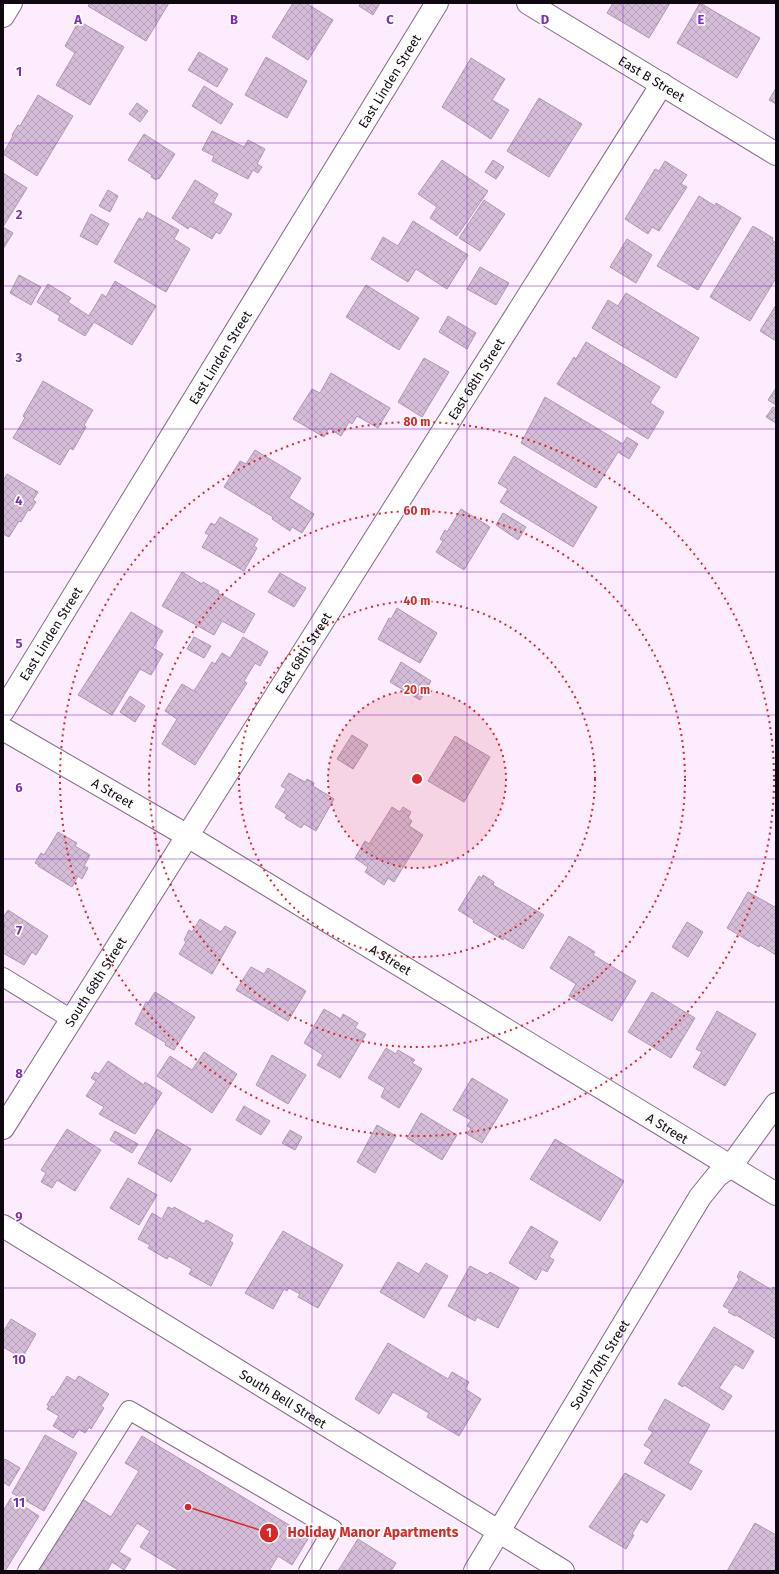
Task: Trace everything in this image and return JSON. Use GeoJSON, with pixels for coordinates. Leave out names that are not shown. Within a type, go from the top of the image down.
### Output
{"type":"FeatureCollection","features":[{"type":"Feature","properties":{"kind":"street"},"geometry":{"type":"LineString","coordinates":[[3,16],[11,3]]}},
{"type":"Feature","properties":{"kind":"street","name":"East Linden Street"},"geometry":{"type":"LineString","coordinates":[[3,711],[437,3]]}},
{"type":"Feature","properties":{"kind":"street","name":"East B Street"},"geometry":{"type":"LineString","coordinates":[[528,3],[550,8],[662,84],[776,154]]}},
{"type":"Feature","properties":{"kind":"street","name":"East 68th Street"},"geometry":{"type":"LineString","coordinates":[[186,835],[662,84]]}},
{"type":"Feature","properties":{"kind":"street","name":"A Street"},"geometry":{"type":"LineString","coordinates":[[3,729],[186,835],[776,1194]]}},
{"type":"Feature","properties":{"kind":"street","name":"South 68th Street"},"geometry":{"type":"LineString","coordinates":[[3,1128],[186,835]]}},
{"type":"Feature","properties":{"kind":"street","name":"South 70th Street"},"geometry":{"type":"LineString","coordinates":[[475,1571],[500,1532],[700,1197],[717,1176],[731,1166],[776,1104]]}},
{"type":"Feature","properties":{"kind":"street","name":"South Bell Street"},"geometry":{"type":"LineString","coordinates":[[3,1226],[563,1571]]}},
{"type":"Feature","properties":{"kind":"lane"},"geometry":{"type":"LineString","coordinates":[[3,977],[71,1019]]}},
{"type":"Feature","properties":{"kind":"lane"},"geometry":{"type":"LineString","coordinates":[[27,1571],[129,1410],[333,1529],[308,1571]]}},
{"type":"Feature","properties":{"kind":"building"},"geometry":{"type":"Polygon","coordinates":[[[90,3],[169,3],[146,41],[88,6],[90,3]]]}},
{"type":"Feature","properties":{"kind":"building"},"geometry":{"type":"Polygon","coordinates":[[[293,3],[306,3],[333,20],[308,60],[272,37],[293,3]]]}},
{"type":"Feature","properties":{"kind":"building"},"geometry":{"type":"Polygon","coordinates":[[[361,3],[380,3],[373,15],[359,6],[361,3]]]}},
{"type":"Feature","properties":{"kind":"building"},"geometry":{"type":"Polygon","coordinates":[[[613,3],[670,3],[649,38],[607,13],[613,3]]]}},
{"type":"Feature","properties":{"kind":"building"},"geometry":{"type":"Polygon","coordinates":[[[700,3],[760,38],[737,78],[677,43],[700,3]]]}},
{"type":"Feature","properties":{"kind":"building"},"geometry":{"type":"Polygon","coordinates":[[[79,21],[124,47],[90,105],[56,85],[75,53],[65,46],[79,21]]]}},
{"type":"Feature","properties":{"kind":"building"},"geometry":{"type":"Polygon","coordinates":[[[199,52],[228,69],[217,87],[188,70],[199,52]]]}},
{"type":"Feature","properties":{"kind":"building"},"geometry":{"type":"Polygon","coordinates":[[[266,57],[307,81],[287,118],[245,95],[266,57]]]}},
{"type":"Feature","properties":{"kind":"building"},"geometry":{"type":"Polygon","coordinates":[[[471,58],[505,79],[492,100],[509,110],[491,139],[442,107],[471,58]]]}},
{"type":"Feature","properties":{"kind":"building"},"geometry":{"type":"Polygon","coordinates":[[[204,86],[233,104],[221,124],[192,106],[204,86]]]}},
{"type":"Feature","properties":{"kind":"building"},"geometry":{"type":"Polygon","coordinates":[[[776,88],[776,104],[769,100],[776,88]]]}},
{"type":"Feature","properties":{"kind":"building"},"geometry":{"type":"Polygon","coordinates":[[[38,95],[73,116],[37,176],[3,154],[13,136],[12,135],[18,125],[20,126],[38,95]]]}},
{"type":"Feature","properties":{"kind":"building"},"geometry":{"type":"Polygon","coordinates":[[[539,98],[582,124],[549,177],[507,151],[539,98]]]}},
{"type":"Feature","properties":{"kind":"building"},"geometry":{"type":"Polygon","coordinates":[[[137,103],[148,111],[140,122],[129,114],[137,103]]]}},
{"type":"Feature","properties":{"kind":"building"},"geometry":{"type":"Polygon","coordinates":[[[212,131],[244,147],[248,140],[265,149],[257,164],[262,167],[258,173],[253,170],[248,179],[212,161],[214,156],[202,150],[212,131]]]}},
{"type":"Feature","properties":{"kind":"building"},"geometry":{"type":"Polygon","coordinates":[[[144,134],[175,154],[159,179],[157,178],[156,180],[151,177],[152,175],[128,160],[144,134]]]}},
{"type":"Feature","properties":{"kind":"building"},"geometry":{"type":"Polygon","coordinates":[[[442,160],[488,191],[457,236],[430,218],[437,207],[418,194],[442,160]]]}},
{"type":"Feature","properties":{"kind":"building"},"geometry":{"type":"Polygon","coordinates":[[[493,160],[504,167],[496,179],[485,172],[493,160]]]}},
{"type":"Feature","properties":{"kind":"building"},"geometry":{"type":"Polygon","coordinates":[[[665,161],[687,175],[681,184],[687,187],[659,231],[652,227],[648,234],[625,219],[655,169],[659,171],[665,161]]]}},
{"type":"Feature","properties":{"kind":"building"},"geometry":{"type":"Polygon","coordinates":[[[3,173],[27,188],[3,227],[3,173]]]}},
{"type":"Feature","properties":{"kind":"building"},"geometry":{"type":"Polygon","coordinates":[[[195,180],[218,194],[213,203],[232,214],[220,234],[216,232],[212,239],[190,226],[188,229],[172,218],[195,180]]]}},
{"type":"Feature","properties":{"kind":"building"},"geometry":{"type":"Polygon","coordinates":[[[108,190],[118,196],[110,212],[99,206],[108,190]]]}},
{"type":"Feature","properties":{"kind":"building"},"geometry":{"type":"Polygon","coordinates":[[[699,196],[715,206],[716,203],[741,218],[698,290],[657,266],[699,196]]]}},
{"type":"Feature","properties":{"kind":"building"},"geometry":{"type":"Polygon","coordinates":[[[484,200],[505,214],[480,251],[459,238],[484,200]]]}},
{"type":"Feature","properties":{"kind":"building"},"geometry":{"type":"Polygon","coordinates":[[[147,212],[179,230],[174,239],[190,249],[166,292],[114,262],[139,218],[143,220],[147,212]]]}},
{"type":"Feature","properties":{"kind":"building"},"geometry":{"type":"Polygon","coordinates":[[[91,214],[109,224],[97,245],[80,236],[91,214]]]}},
{"type":"Feature","properties":{"kind":"building"},"geometry":{"type":"Polygon","coordinates":[[[413,221],[468,255],[447,289],[416,269],[408,282],[371,259],[383,237],[398,246],[413,221]]]}},
{"type":"Feature","properties":{"kind":"building"},"geometry":{"type":"Polygon","coordinates":[[[753,226],[773,238],[772,240],[776,243],[776,278],[750,321],[710,297],[753,226]]]}},
{"type":"Feature","properties":{"kind":"building"},"geometry":{"type":"Polygon","coordinates":[[[3,227],[13,233],[3,249],[3,227]]]}},
{"type":"Feature","properties":{"kind":"building"},"geometry":{"type":"Polygon","coordinates":[[[627,239],[652,255],[636,283],[610,267],[627,239]]]}},
{"type":"Feature","properties":{"kind":"building"},"geometry":{"type":"Polygon","coordinates":[[[480,267],[509,283],[496,305],[467,289],[480,267]]]}},
{"type":"Feature","properties":{"kind":"building"},"geometry":{"type":"Polygon","coordinates":[[[19,275],[41,287],[31,305],[10,293],[19,275]]]}},
{"type":"Feature","properties":{"kind":"building"},"geometry":{"type":"Polygon","coordinates":[[[115,281],[156,306],[132,345],[94,322],[85,336],[58,320],[60,316],[37,302],[48,284],[71,298],[68,302],[89,316],[102,294],[106,297],[115,281]]]}},
{"type":"Feature","properties":{"kind":"building"},"geometry":{"type":"Polygon","coordinates":[[[366,285],[419,318],[399,350],[346,317],[366,285]]]}},
{"type":"Feature","properties":{"kind":"building"},"geometry":{"type":"Polygon","coordinates":[[[626,293],[699,338],[676,378],[592,328],[608,300],[618,306],[626,293]]]}},
{"type":"Feature","properties":{"kind":"building"},"geometry":{"type":"Polygon","coordinates":[[[776,305],[776,341],[760,331],[776,305]]]}},
{"type":"Feature","properties":{"kind":"building"},"geometry":{"type":"Polygon","coordinates":[[[448,316],[476,333],[467,349],[439,332],[448,316]]]}},
{"type":"Feature","properties":{"kind":"building"},"geometry":{"type":"Polygon","coordinates":[[[586,342],[660,387],[650,403],[664,412],[648,439],[557,384],[574,357],[576,359],[586,342]]]}},
{"type":"Feature","properties":{"kind":"building"},"geometry":{"type":"Polygon","coordinates":[[[424,358],[449,372],[422,417],[398,402],[424,358]]]}},
{"type":"Feature","properties":{"kind":"building"},"geometry":{"type":"Polygon","coordinates":[[[331,373],[390,408],[378,428],[357,416],[352,424],[349,422],[341,436],[329,428],[324,437],[293,419],[312,389],[320,393],[331,373]]]}},
{"type":"Feature","properties":{"kind":"building"},"geometry":{"type":"Polygon","coordinates":[[[43,381],[93,410],[84,425],[86,427],[73,450],[70,448],[60,465],[13,438],[25,418],[23,416],[43,381]]]}},
{"type":"Feature","properties":{"kind":"building"},"geometry":{"type":"Polygon","coordinates":[[[776,388],[776,405],[768,400],[776,388]]]}},
{"type":"Feature","properties":{"kind":"building"},"geometry":{"type":"Polygon","coordinates":[[[545,397],[623,444],[627,437],[638,444],[629,459],[618,452],[596,488],[521,443],[545,397]]]}},
{"type":"Feature","properties":{"kind":"building"},"geometry":{"type":"Polygon","coordinates":[[[773,407],[776,409],[776,423],[766,417],[773,407]]]}},
{"type":"Feature","properties":{"kind":"building"},"geometry":{"type":"Polygon","coordinates":[[[255,450],[301,478],[289,498],[314,514],[302,533],[292,527],[290,531],[272,519],[273,517],[224,487],[240,461],[246,464],[255,450]]]}},
{"type":"Feature","properties":{"kind":"building"},"geometry":{"type":"Polygon","coordinates":[[[514,456],[597,507],[573,547],[500,502],[508,489],[498,483],[514,456]]]}},
{"type":"Feature","properties":{"kind":"building"},"geometry":{"type":"Polygon","coordinates":[[[7,474],[38,492],[33,500],[36,502],[30,511],[28,510],[21,522],[19,521],[9,537],[3,534],[3,481],[7,474]]]}},
{"type":"Feature","properties":{"kind":"building"},"geometry":{"type":"Polygon","coordinates":[[[461,509],[490,527],[464,570],[436,552],[443,541],[440,539],[445,530],[447,532],[461,509]]]}},
{"type":"Feature","properties":{"kind":"building"},"geometry":{"type":"Polygon","coordinates":[[[503,513],[526,527],[518,540],[496,525],[503,513]]]}},
{"type":"Feature","properties":{"kind":"building"},"geometry":{"type":"Polygon","coordinates":[[[220,517],[258,539],[254,546],[257,548],[244,571],[202,547],[209,535],[205,533],[211,523],[215,525],[220,517]]]}},
{"type":"Feature","properties":{"kind":"building"},"geometry":{"type":"Polygon","coordinates":[[[182,572],[202,584],[203,582],[219,591],[218,593],[255,614],[244,633],[222,621],[214,635],[162,606],[182,572]]]}},
{"type":"Feature","properties":{"kind":"building"},"geometry":{"type":"Polygon","coordinates":[[[280,573],[306,588],[294,607],[268,592],[280,573]]]}},
{"type":"Feature","properties":{"kind":"building"},"geometry":{"type":"Polygon","coordinates":[[[397,608],[437,633],[420,663],[378,639],[389,618],[391,619],[397,608]]]}},
{"type":"Feature","properties":{"kind":"building"},"geometry":{"type":"Polygon","coordinates":[[[131,612],[163,631],[153,648],[163,654],[151,675],[140,669],[112,715],[78,695],[131,612]]]}},
{"type":"Feature","properties":{"kind":"building"},"geometry":{"type":"Polygon","coordinates":[[[194,637],[211,646],[204,658],[187,649],[194,637]]]}},
{"type":"Feature","properties":{"kind":"building"},"geometry":{"type":"Polygon","coordinates":[[[243,637],[268,652],[260,666],[255,663],[244,681],[247,683],[195,765],[162,744],[177,719],[165,711],[182,684],[194,691],[212,662],[215,664],[222,653],[230,658],[243,637]]]}},
{"type":"Feature","properties":{"kind":"building"},"geometry":{"type":"Polygon","coordinates":[[[401,662],[431,681],[420,700],[390,682],[401,662]]]}},
{"type":"Feature","properties":{"kind":"building"},"geometry":{"type":"Polygon","coordinates":[[[130,696],[145,706],[135,722],[120,712],[130,696]]]}},
{"type":"Feature","properties":{"kind":"building"},"geometry":{"type":"Polygon","coordinates":[[[352,735],[368,745],[353,769],[337,759],[352,735]]]}},
{"type":"Feature","properties":{"kind":"building"},"geometry":{"type":"Polygon","coordinates":[[[455,736],[490,757],[464,802],[428,781],[455,736]]]}},
{"type":"Feature","properties":{"kind":"building"},"geometry":{"type":"Polygon","coordinates":[[[289,773],[305,782],[307,779],[314,783],[313,786],[334,799],[316,831],[304,824],[301,828],[285,818],[287,815],[275,807],[286,789],[281,786],[289,773]]]}},
{"type":"Feature","properties":{"kind":"building"},"geometry":{"type":"Polygon","coordinates":[[[392,807],[400,812],[403,807],[411,812],[408,818],[412,821],[409,826],[423,835],[394,882],[388,878],[384,885],[365,872],[368,867],[355,858],[365,841],[369,844],[392,807]]]}},
{"type":"Feature","properties":{"kind":"building"},"geometry":{"type":"Polygon","coordinates":[[[58,832],[77,843],[75,846],[90,855],[84,866],[88,868],[82,879],[78,876],[72,887],[35,863],[41,853],[44,855],[58,832]]]}},
{"type":"Feature","properties":{"kind":"building"},"geometry":{"type":"Polygon","coordinates":[[[483,875],[494,882],[493,885],[544,915],[523,949],[504,938],[503,940],[473,922],[474,920],[458,910],[479,876],[482,878],[483,875]]]}},
{"type":"Feature","properties":{"kind":"building"},"geometry":{"type":"Polygon","coordinates":[[[748,892],[775,907],[776,905],[776,955],[727,928],[748,892]]]}},
{"type":"Feature","properties":{"kind":"building"},"geometry":{"type":"Polygon","coordinates":[[[8,910],[48,936],[36,955],[32,952],[24,965],[3,953],[3,929],[5,926],[3,925],[3,918],[8,910]]]}},
{"type":"Feature","properties":{"kind":"building"},"geometry":{"type":"Polygon","coordinates":[[[200,919],[221,932],[225,926],[236,932],[212,974],[179,954],[186,942],[184,940],[189,930],[192,932],[200,919]]]}},
{"type":"Feature","properties":{"kind":"building"},"geometry":{"type":"Polygon","coordinates":[[[687,922],[703,932],[688,957],[672,947],[687,922]]]}},
{"type":"Feature","properties":{"kind":"building"},"geometry":{"type":"Polygon","coordinates":[[[569,936],[595,952],[593,955],[636,981],[612,1021],[569,996],[576,984],[550,968],[569,936]]]}},
{"type":"Feature","properties":{"kind":"building"},"geometry":{"type":"Polygon","coordinates":[[[251,967],[264,974],[268,968],[306,991],[288,1021],[236,990],[251,967]]]}},
{"type":"Feature","properties":{"kind":"building"},"geometry":{"type":"Polygon","coordinates":[[[155,992],[195,1017],[174,1050],[165,1045],[166,1043],[135,1024],[146,1002],[148,1003],[155,992]]]}},
{"type":"Feature","properties":{"kind":"building"},"geometry":{"type":"Polygon","coordinates":[[[652,992],[695,1018],[671,1058],[628,1032],[652,992]]]}},
{"type":"Feature","properties":{"kind":"building"},"geometry":{"type":"Polygon","coordinates":[[[324,1009],[341,1019],[343,1014],[358,1023],[355,1028],[366,1034],[340,1078],[317,1065],[323,1055],[304,1043],[324,1009]]]}},
{"type":"Feature","properties":{"kind":"building"},"geometry":{"type":"Polygon","coordinates":[[[717,1011],[756,1034],[725,1086],[693,1067],[702,1052],[696,1049],[717,1011]]]}},
{"type":"Feature","properties":{"kind":"building"},"geometry":{"type":"Polygon","coordinates":[[[386,1048],[396,1054],[398,1050],[415,1060],[412,1063],[422,1069],[399,1108],[381,1097],[385,1088],[368,1078],[386,1048]]]}},
{"type":"Feature","properties":{"kind":"building"},"geometry":{"type":"Polygon","coordinates":[[[204,1052],[237,1074],[212,1113],[157,1076],[170,1056],[192,1070],[204,1052]]]}},
{"type":"Feature","properties":{"kind":"building"},"geometry":{"type":"Polygon","coordinates":[[[272,1055],[306,1075],[288,1104],[256,1085],[272,1055]]]}},
{"type":"Feature","properties":{"kind":"building"},"geometry":{"type":"Polygon","coordinates":[[[108,1061],[144,1085],[145,1082],[162,1093],[135,1134],[99,1114],[104,1107],[86,1096],[96,1081],[91,1078],[95,1072],[99,1074],[108,1061]]]}},
{"type":"Feature","properties":{"kind":"building"},"geometry":{"type":"Polygon","coordinates":[[[472,1078],[508,1100],[482,1143],[467,1134],[471,1128],[467,1126],[471,1120],[453,1110],[472,1078]]]}},
{"type":"Feature","properties":{"kind":"building"},"geometry":{"type":"Polygon","coordinates":[[[244,1106],[270,1121],[261,1135],[236,1120],[244,1106]]]}},
{"type":"Feature","properties":{"kind":"building"},"geometry":{"type":"Polygon","coordinates":[[[421,1113],[457,1135],[442,1160],[407,1138],[421,1113]]]}},
{"type":"Feature","properties":{"kind":"building"},"geometry":{"type":"Polygon","coordinates":[[[377,1125],[396,1136],[375,1173],[357,1162],[377,1125]]]}},
{"type":"Feature","properties":{"kind":"building"},"geometry":{"type":"Polygon","coordinates":[[[67,1129],[101,1150],[75,1191],[57,1180],[52,1188],[41,1182],[46,1173],[41,1170],[67,1129]]]}},
{"type":"Feature","properties":{"kind":"building"},"geometry":{"type":"Polygon","coordinates":[[[157,1129],[191,1149],[171,1182],[138,1163],[157,1129]]]}},
{"type":"Feature","properties":{"kind":"building"},"geometry":{"type":"Polygon","coordinates":[[[290,1130],[302,1137],[295,1150],[282,1143],[290,1130]]]}},
{"type":"Feature","properties":{"kind":"building"},"geometry":{"type":"Polygon","coordinates":[[[115,1131],[138,1144],[132,1153],[110,1140],[115,1131]]]}},
{"type":"Feature","properties":{"kind":"building"},"geometry":{"type":"Polygon","coordinates":[[[555,1139],[624,1181],[600,1221],[530,1179],[555,1139]]]}},
{"type":"Feature","properties":{"kind":"building"},"geometry":{"type":"Polygon","coordinates":[[[128,1178],[157,1195],[139,1225],[110,1208],[128,1178]]]}},
{"type":"Feature","properties":{"kind":"building"},"geometry":{"type":"Polygon","coordinates":[[[168,1207],[173,1209],[174,1207],[204,1224],[206,1220],[233,1235],[230,1241],[233,1243],[211,1286],[189,1274],[192,1269],[169,1256],[167,1259],[148,1248],[150,1245],[138,1239],[152,1213],[162,1219],[168,1207]]]}},
{"type":"Feature","properties":{"kind":"building"},"geometry":{"type":"Polygon","coordinates":[[[531,1226],[558,1242],[549,1257],[554,1260],[547,1272],[542,1269],[536,1280],[509,1263],[531,1226]]]}},
{"type":"Feature","properties":{"kind":"building"},"geometry":{"type":"Polygon","coordinates":[[[283,1231],[343,1265],[318,1308],[298,1297],[300,1294],[289,1288],[287,1291],[284,1289],[273,1309],[245,1293],[283,1231]]]}},
{"type":"Feature","properties":{"kind":"building"},"geometry":{"type":"Polygon","coordinates":[[[398,1262],[419,1274],[426,1263],[448,1276],[424,1318],[380,1292],[398,1262]]]}},
{"type":"Feature","properties":{"kind":"building"},"geometry":{"type":"Polygon","coordinates":[[[470,1266],[487,1275],[490,1272],[519,1288],[498,1328],[477,1317],[475,1321],[448,1306],[470,1266]]]}},
{"type":"Feature","properties":{"kind":"building"},"geometry":{"type":"Polygon","coordinates":[[[740,1271],[772,1290],[773,1287],[776,1289],[776,1339],[736,1315],[735,1316],[728,1312],[730,1310],[723,1306],[739,1279],[737,1277],[740,1271]]]}},
{"type":"Feature","properties":{"kind":"building"},"geometry":{"type":"Polygon","coordinates":[[[11,1319],[36,1334],[22,1358],[3,1347],[3,1332],[11,1319]]]}},
{"type":"Feature","properties":{"kind":"building"},"geometry":{"type":"Polygon","coordinates":[[[714,1327],[754,1351],[743,1369],[735,1364],[719,1388],[732,1396],[723,1410],[684,1385],[683,1387],[678,1384],[714,1327]]]}},
{"type":"Feature","properties":{"kind":"building"},"geometry":{"type":"Polygon","coordinates":[[[388,1343],[448,1379],[452,1372],[469,1382],[465,1389],[481,1399],[459,1436],[427,1417],[429,1413],[393,1392],[379,1414],[355,1399],[388,1343]]]}},
{"type":"Feature","properties":{"kind":"building"},"geometry":{"type":"Polygon","coordinates":[[[67,1376],[75,1381],[79,1376],[109,1394],[101,1406],[104,1408],[91,1429],[89,1427],[85,1433],[79,1429],[73,1438],[53,1426],[59,1416],[47,1409],[49,1406],[47,1405],[52,1396],[54,1397],[67,1376]]]}},
{"type":"Feature","properties":{"kind":"building"},"geometry":{"type":"Polygon","coordinates":[[[665,1399],[710,1425],[688,1463],[702,1471],[691,1490],[644,1463],[652,1450],[644,1445],[653,1432],[648,1429],[665,1399]]]}},
{"type":"Feature","properties":{"kind":"building"},"geometry":{"type":"Polygon","coordinates":[[[45,1435],[77,1453],[44,1511],[12,1493],[45,1435]]]}},
{"type":"Feature","properties":{"kind":"building"},"geometry":{"type":"Polygon","coordinates":[[[142,1436],[309,1537],[292,1565],[278,1556],[269,1571],[180,1571],[140,1547],[150,1531],[137,1523],[119,1552],[131,1559],[124,1570],[112,1562],[107,1571],[34,1571],[79,1497],[111,1517],[139,1471],[125,1463],[142,1436]]]}},
{"type":"Feature","properties":{"kind":"building"},"geometry":{"type":"Polygon","coordinates":[[[5,1459],[20,1468],[9,1486],[3,1482],[3,1462],[5,1459]]]}},
{"type":"Feature","properties":{"kind":"building"},"geometry":{"type":"Polygon","coordinates":[[[625,1473],[665,1495],[647,1523],[641,1519],[632,1534],[634,1535],[626,1549],[589,1527],[625,1473]]]}},
{"type":"Feature","properties":{"kind":"building"},"geometry":{"type":"Polygon","coordinates":[[[11,1498],[39,1516],[5,1571],[3,1571],[3,1511],[11,1498]]]}},
{"type":"Feature","properties":{"kind":"building"},"geometry":{"type":"Polygon","coordinates":[[[755,1523],[776,1535],[776,1571],[727,1571],[755,1523]]]}},
{"type":"Feature","properties":{"kind":"building"},"geometry":{"type":"Polygon","coordinates":[[[358,1539],[396,1563],[391,1571],[338,1571],[358,1539]]]}},
{"type":"Feature","properties":{"kind":"place","name":"Holiday Manor Apartments"},"geometry":{"type":"Point","coordinates":[188,1507]}}]}
